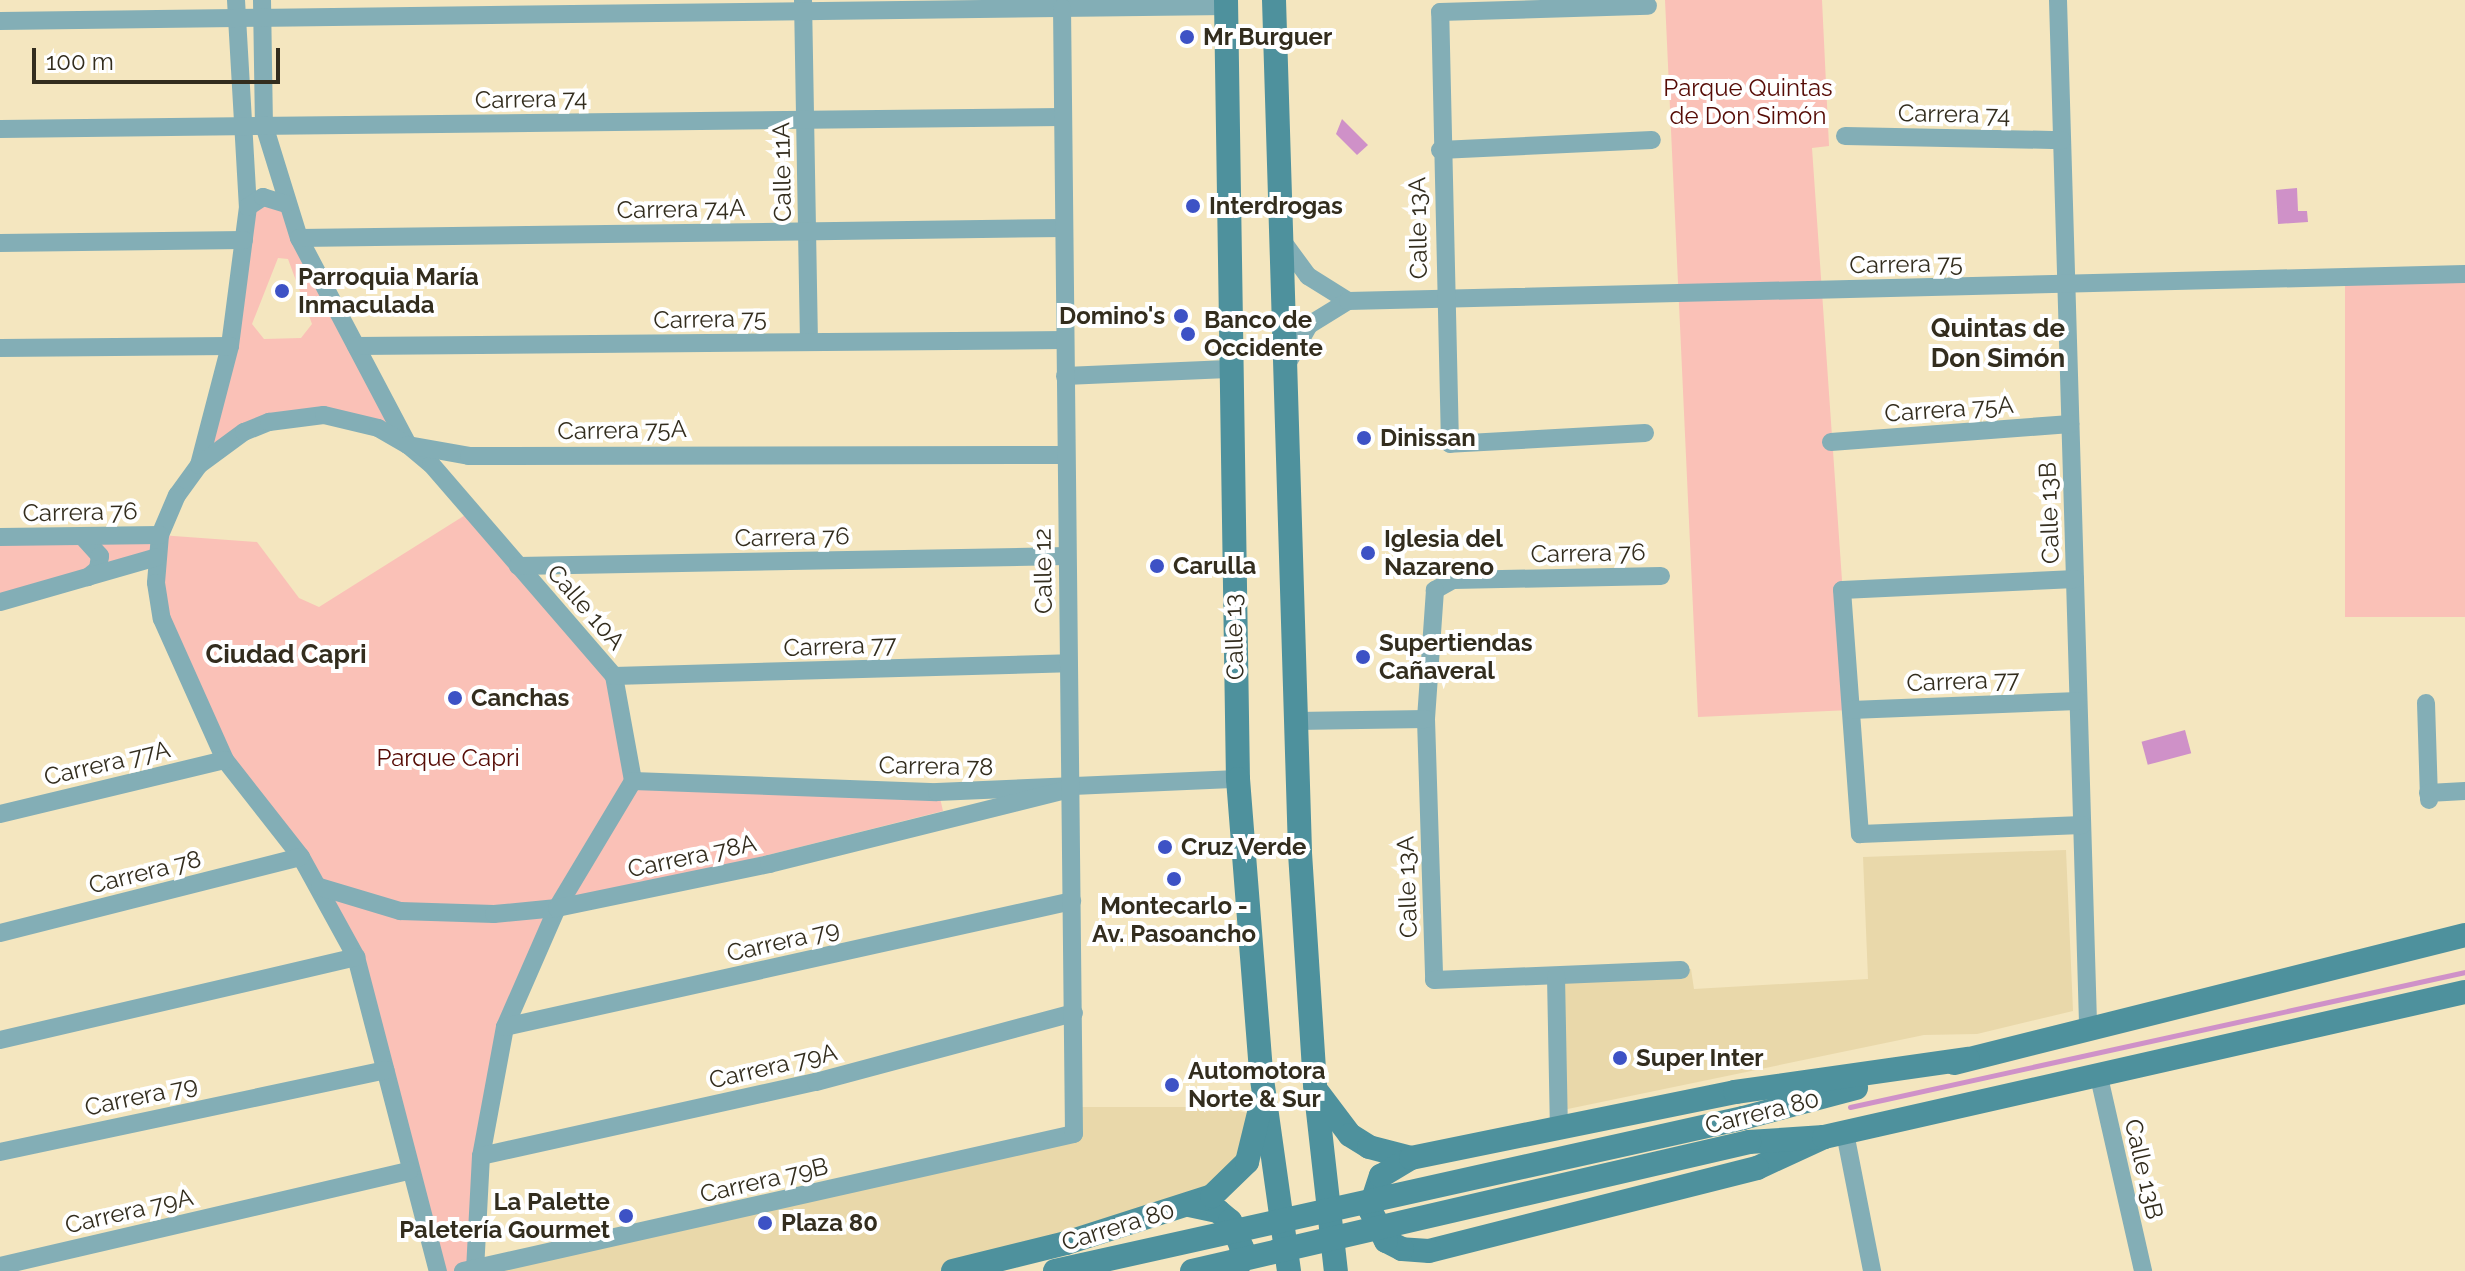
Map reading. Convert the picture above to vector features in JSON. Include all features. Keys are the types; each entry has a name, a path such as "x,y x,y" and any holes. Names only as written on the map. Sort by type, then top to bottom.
{"main road":[{"path":"1274,0 1296,721 1315,1085 1336,1271"},
{"name":"Calle 13","path":"1226,3 1228,369 1238,779 1261,1072 1289,1271"},
{"name":"Carrera 80","path":"1192,1271 1746,1130 1968,1059 2088,1025 2465,935"},
{"name":"Carrera 80","path":"1055,1271 1746,1130 1834,1135 2465,992"},
{"path":"1834,1135 1757,1168 1429,1251 1402,1249 1386,1241 1370,1209 1381,1176 1411,1158 1735,1092 1968,1059"},
{"name":"Carrera 80","path":"953,1271 1189,1205 1222,1189 1247,1162 1258,1128 1261,1072"},
{"path":"1315,1085 1329,1111 1350,1135 1369,1147 1411,1158"},
{"path":"1189,1205 1218,1211 1230,1221 1242,1248 1237,1271"},
{"path":"1400,1271 1429,1251"}],"street":[{"name":"Calle 13B","path":"2058,0 2088,1025"},
{"path":"0,21 236,9 1062,8 1226,3"},
{"name":"Calle 11A","path":"803,6 809,342"},
{"name":"Calle 13A","path":"1645,433 1450,444 1443,299 1440,12 1648,6"},
{"name":"Calle 12","path":"1062,8 1074,1134"},
{"path":"236,9 248,207 244,240 230,346 199,465 177,495 160,535 157,557 162,619 225,760 301,857 356,957 409,1171 438,1271"},
{"name":"Calle 10A","path":"262,9 264,125 299,238 408,445 614,676 633,781"},
{"name":"Carrera 74","path":"0,129 1062,117"},
{"name":"Carrera 74","path":"1845,136 2062,140"},
{"path":"1440,150 1652,140"},
{"path":"248,207 263,197 286,204"},
{"name":"Carrera 74A","path":"299,238 1064,228"},
{"path":"1280,236 1308,276 1348,301 1309,325 1284,374"},
{"path":"0,243 244,240"},
{"name":"Carrera 75","path":"1348,301 2465,274"},
{"name":"Carrera 75","path":"356,346 1065,340"},
{"path":"0,348 230,346"},
{"path":"1065,376 1228,369"},
{"name":"Carrera 75A","path":"199,465 244,432 297,416 352,419 408,445 469,456 1066,455"},
{"name":"Carrera 75A","path":"1831,442 2070,424"},
{"name":"Carrera 76","path":"0,537 160,535"},
{"path":"82,536 100,556 98,569 88,577"},
{"name":"Carrera 76","path":"518,566 1067,556"},
{"path":"0,602 157,557"},
{"name":"Carrera 76","path":"1431,602 1441,583 1453,580 1661,576"},
{"path":"2075,579 1842,590 1860,834 2082,825"},
{"name":"Calle 13A","path":"1431,602 1426,719 1434,980 1556,976"},
{"name":"Carrera 77","path":"614,676 1068,663"},
{"name":"Carrera 77","path":"1851,710 2078,701"},
{"path":"2426,703 2428,797 2465,791"},
{"path":"1296,721 1426,719"},
{"name":"Carrera 77A","path":"0,814 225,760"},
{"name":"Carrera 78","path":"633,781 937,792 1070,789 1238,779"},
{"path":"471,1270 481,1156 505,1027 557,908 633,781"},
{"name":"Carrera 78A","path":"320,887 400,911 494,914 557,908 769,864 1070,789"},
{"name":"Carrera 78","path":"0,933 301,857"},
{"name":"Carrera 79","path":"505,1027 1072,901"},
{"path":"0,1040 356,957"},
{"path":"1559,1129 1556,976 1681,970"},
{"name":"Carrera 79A","path":"481,1156 816,1082 1074,1013"},
{"name":"Carrera 79","path":"0,1152 385,1070"},
{"name":"Calle 13B","path":"2099,1077 2143,1271"},
{"name":"Carrera 79B","path":"471,1270 1074,1134"},
{"path":"1834,1135 1872,1271"},
{"name":"Carrera 79A","path":"0,1266 409,1171"}],"shaded area":[{"path":"1342,119 1368,145 1357,155 1336,134"},
{"path":"2297,188 2298,211 2307,211 2308,222 2278,224 2276,190"},
{"path":"2185,730 2191,753 2148,765 2142,742"},
{"path":"2066,850 2073,1011 1977,1034 1924,1035 1558,1111 1556,976 1691,969 1694,989 1868,979 1863,857"},
{"path":"1075,1107 1224,1107 1259,1116 1232,1181 953,1271 475,1271 1074,1135"}],"green space":[{"name":"Parque Quintas de Don Simón","path":"1665,0 1822,0 1829,146 1812,148 1851,710 1698,717"},
{"path":"275,197 408,445 352,419 269,422 199,465 248,207","holes":["278,258 288,259 312,324 301,338 264,339 252,324"]},
{"path":"2345,274 2465,274 2465,617 2345,617"},
{"name":"Parque Capri","path":"470,512 614,676 634,781 940,798 943,811 557,908 505,1027 475,1271 438,1271 356,957 225,760 175,649 157,557 0,602 0,537 160,535 257,542 299,598 319,607"}],"waterway":[{"path":"1850,1107 2465,972"}],"place":[{"name":"Mr Burguer","path":"1187,37"},
{"name":"Interdrogas","path":"1193,206"},
{"name":"Parroquia María Inmaculada","path":"282,291"},
{"name":"Domino's","path":"1181,316"},
{"name":"Banco de Occidente","path":"1188,334"},
{"name":"Dinissan","path":"1364,438"},
{"name":"Iglesia del Nazareno","path":"1368,553"},
{"name":"Carulla","path":"1157,566"},
{"name":"Supertiendas Cañaveral","path":"1363,657"},
{"name":"Canchas","path":"455,698"},
{"name":"Cruz Verde","path":"1165,847"},
{"name":"Montecarlo - Av. Pasoancho","path":"1174,879"},
{"name":"Super Inter","path":"1620,1058"},
{"name":"Automotora Norte & Sur","path":"1172,1085"},
{"name":"La Palette Paletería Gourmet","path":"626,1216"},
{"name":"Plaza 80","path":"765,1223"}],"district":[{"name":"Quintas de Don Simón","path":"1998,344"},
{"name":"Ciudad Capri","path":"286,655"}]}
